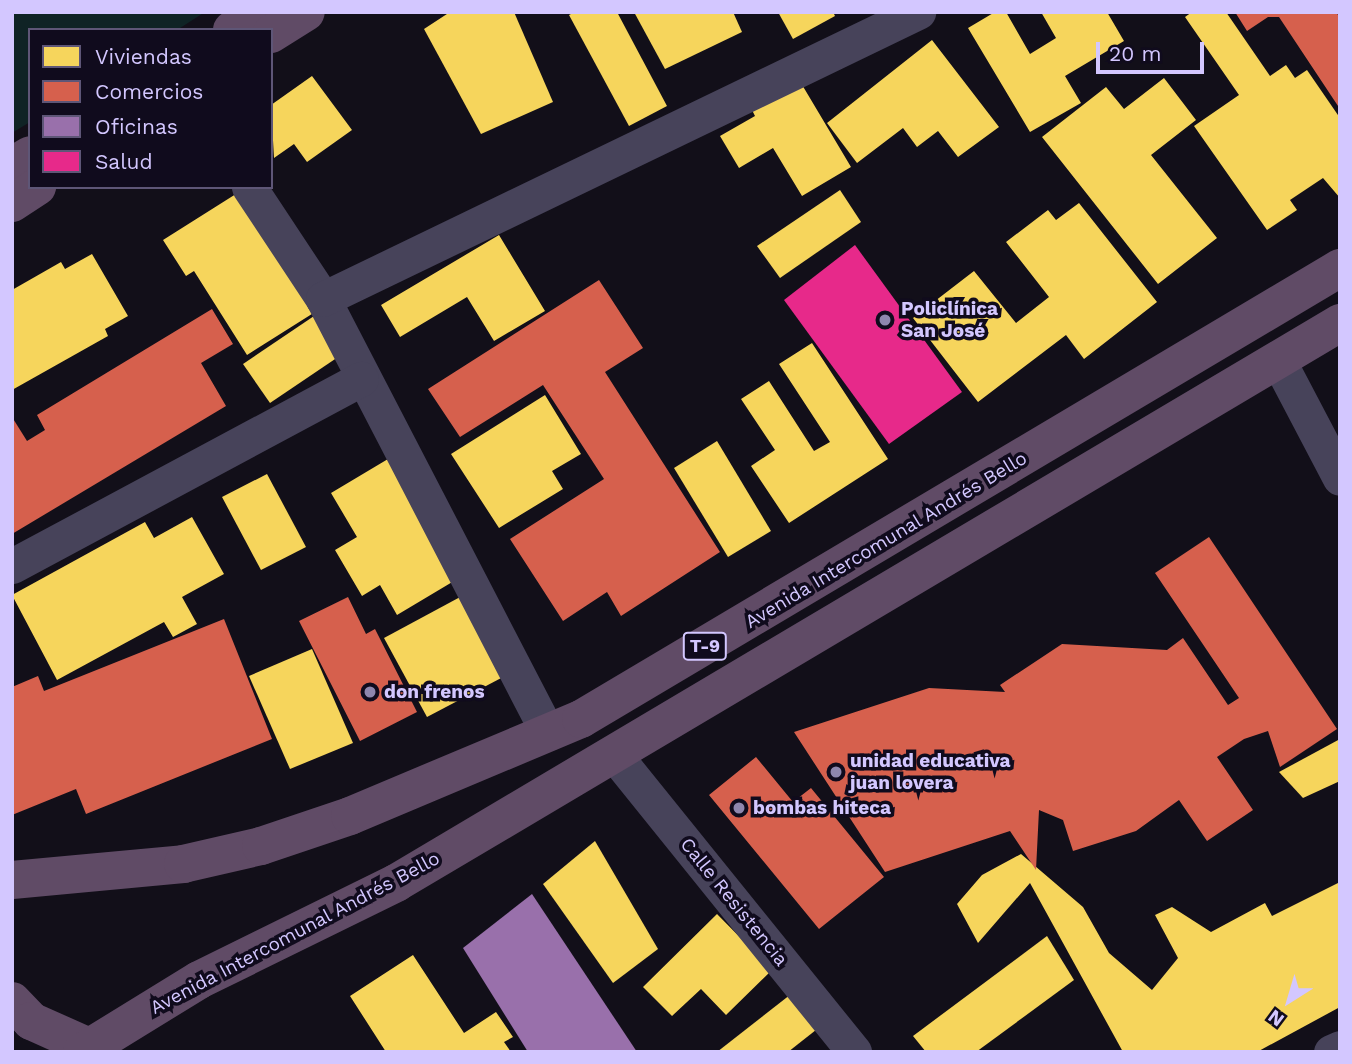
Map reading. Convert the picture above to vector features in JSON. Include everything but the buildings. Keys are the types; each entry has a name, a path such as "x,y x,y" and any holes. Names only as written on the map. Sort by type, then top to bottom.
{"highway":[{"path":"235,28 260,12"},
{"path":"273,33 306,12"},
{"path":"12,166 28,156"},
{"path":"12,203 34,189"},
{"name":"Avenida Intercomunal Andrés Bello","path":"27,879 183,864 261,846 350,816 581,719 1340,268"},
{"name":"Avenida Intercomunal Andrés Bello","path":"85,1049 199,980 396,883 1340,323"},
{"name":"T-9","path":"12,912 27,879"},
{"name":"T-9","path":"12,1001 31,1021 85,1049"}],"street":[{"path":"323,299 918,12"},
{"path":"250,189 323,299 361,379 548,733"},
{"path":"1278,360 1340,478"},
{"path":"12,566 361,379"},
{"name":"Calle Resistencia","path":"613,753 854,1052"},
{"path":"1331,1052 1340,1048"}],"green space":[{"path":"12,12 205,12 180,28 28,28 28,123 12,133"}],"place":[{"name":"Policlínica San José","path":"885,320"},
{"name":"don frenos","path":"370,692"},
{"name":"unidad educativa juan lovera","path":"836,772"},
{"name":"bombas hiteca","path":"739,808"}]}
